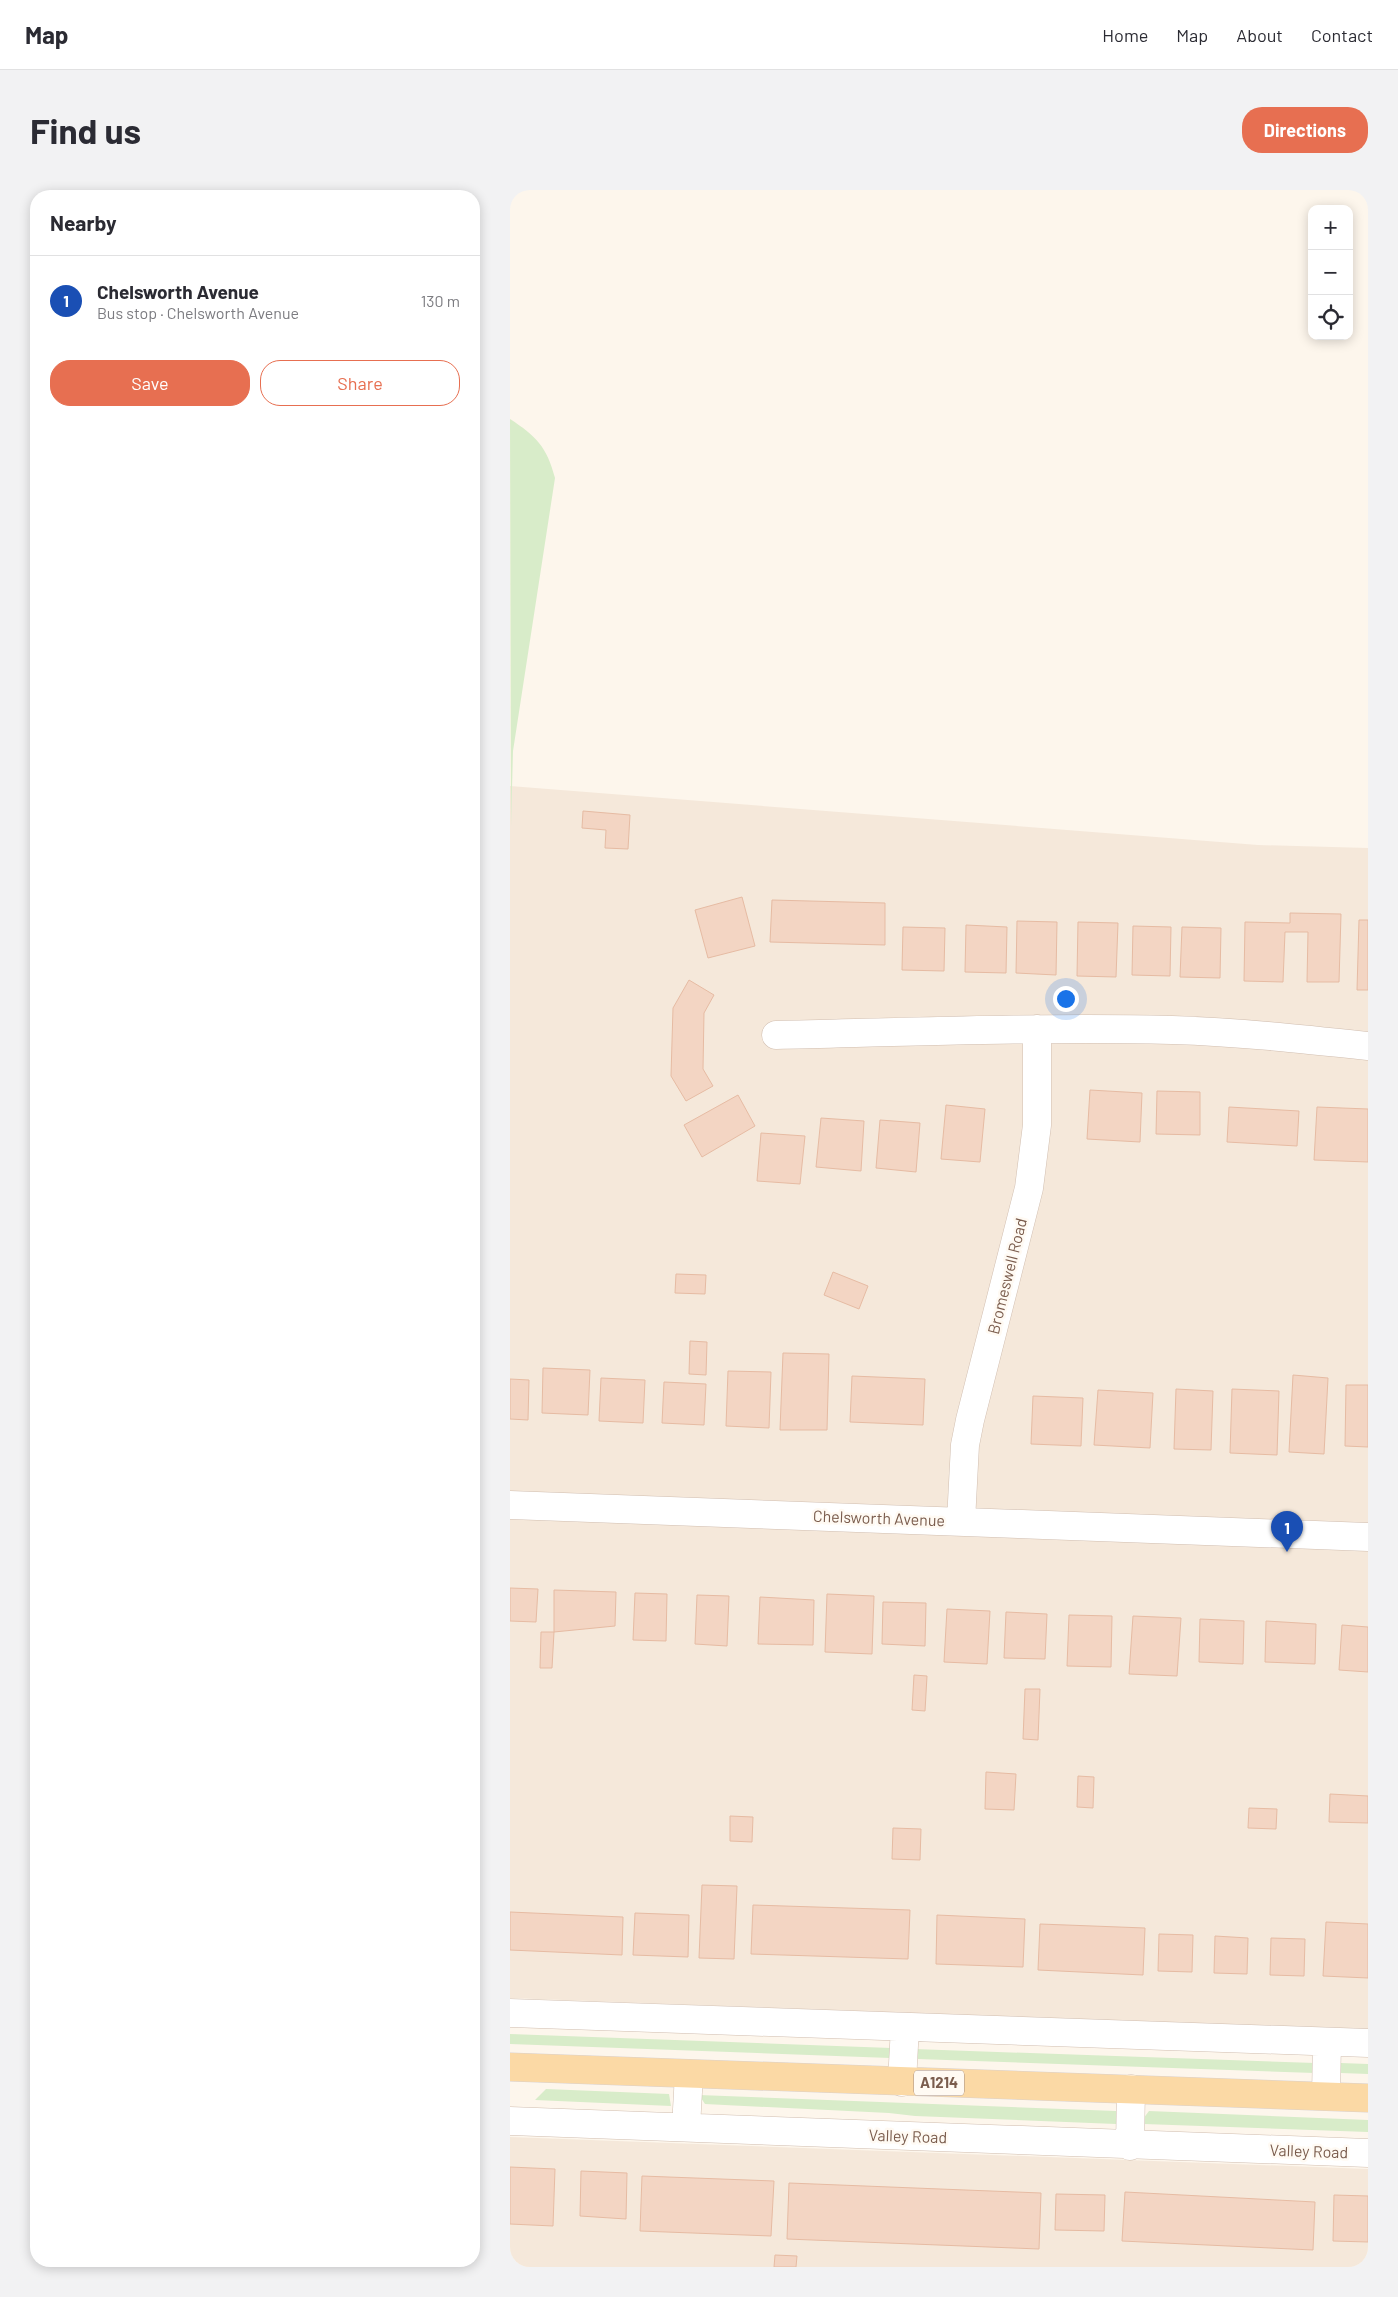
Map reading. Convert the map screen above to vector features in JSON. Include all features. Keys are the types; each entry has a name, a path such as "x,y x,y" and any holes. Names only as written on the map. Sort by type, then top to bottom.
{"main road":[{"name":"A1214","path":"510,2067 1368,2098"}],"street":[{"path":"776,1035 1037,1029 1173,1030 1247,1034 1368,1046"},
{"name":"Bromeswell Road","path":"961,1521 965,1445 970,1420 1029,1188 1037,1126 1037,1029"},
{"name":"Chelsworth Avenue","path":"510,1505 1368,1536"},
{"path":"510,2013 1368,2043"},
{"path":"902,2082 904,2027"},
{"path":"1326,2096 1327,2042"},
{"path":"686,2127 689,2074"},
{"path":"1130,2146 1131,2089"},
{"name":"Valley Road","path":"510,2121 1130,2146 1368,2153"}],"shaded area":[{"path":"510,786 1258,845 1368,848 1368,2030 510,1998"},
{"path":"510,2137 1368,2169 1368,2267 510,2267"}],"green space":[{"path":"510,419 527,431 539,443 548,458 555,478 513,751 511,827"},
{"path":"510,2034 891,2048 890,2058 510,2044"},
{"path":"914,2049 1315,2063 1314,2073 918,2059"},
{"path":"1341,2063 1368,2064 1368,2074 1341,2073"},
{"path":"546,2089 669,2094 671,2106 535,2100"},
{"path":"699,2095 1116,2111 1116,2124 915,2116 889,2113 705,2104"},
{"path":"1149,2111 1368,2120 1368,2132 1144,2124 1143,2119"}],"building":[{"path":"583,811 630,815 628,849 605,848 606,830 582,828"},
{"path":"742,897 755,946 708,958 695,910"},
{"path":"772,900 885,903 885,945 770,942"},
{"path":"1290,913 1341,914 1339,982 1307,982 1308,932 1285,932 1283,982 1244,981 1245,922 1290,923"},
{"path":"1359,920 1368,920 1368,990 1357,990"},
{"path":"1017,921 1057,922 1056,975 1016,973"},
{"path":"1078,922 1118,923 1116,977 1077,976"},
{"path":"966,925 1007,927 1006,973 965,972"},
{"path":"1133,926 1171,927 1170,976 1132,975"},
{"path":"903,927 945,928 944,971 902,970"},
{"path":"1182,927 1221,928 1220,978 1180,977"},
{"path":"689,980 714,995 704,1013 703,1069 713,1086 686,1101 671,1076 673,1008"},
{"path":"1090,1090 1142,1093 1140,1142 1087,1139"},
{"path":"1157,1091 1200,1092 1200,1135 1156,1134"},
{"path":"738,1095 755,1126 702,1157 684,1125"},
{"path":"946,1105 985,1109 980,1162 941,1159"},
{"path":"1229,1107 1299,1111 1297,1146 1227,1142"},
{"path":"1317,1107 1368,1109 1368,1162 1314,1160"},
{"path":"821,1118 864,1121 861,1171 816,1167"},
{"path":"880,1120 920,1123 916,1172 876,1168"},
{"path":"761,1133 805,1136 800,1184 757,1181"},
{"path":"833,1272 868,1286 859,1309 824,1295"},
{"path":"676,1274 706,1275 705,1294 675,1293"},
{"path":"690,1341 707,1342 706,1375 689,1374"},
{"path":"783,1353 829,1354 827,1430 780,1430"},
{"path":"543,1368 590,1370 588,1415 542,1413"},
{"path":"728,1371 771,1372 769,1428 726,1426"},
{"path":"1293,1375 1328,1378 1324,1454 1289,1452"},
{"path":"852,1376 925,1379 923,1425 850,1422"},
{"path":"601,1378 645,1380 643,1423 599,1421"},
{"path":"510,1379 529,1380 528,1420 510,1419"},
{"path":"664,1382 706,1384 704,1425 662,1423"},
{"path":"1346,1385 1368,1385 1368,1447 1345,1446"},
{"path":"1176,1389 1213,1391 1211,1450 1174,1449"},
{"path":"1232,1389 1279,1391 1277,1455 1230,1453"},
{"path":"1098,1390 1153,1393 1150,1448 1094,1445"},
{"path":"1033,1396 1083,1398 1081,1446 1031,1444"},
{"path":"510,1588 538,1589 536,1622 510,1621"},
{"path":"554,1590 616,1592 615,1626 554,1632"},
{"path":"635,1593 667,1594 666,1641 633,1640"},
{"path":"827,1594 874,1596 872,1654 825,1652"},
{"path":"697,1595 729,1596 727,1646 695,1644"},
{"path":"760,1597 814,1600 813,1645 758,1644"},
{"path":"883,1602 926,1603 925,1646 882,1644"},
{"path":"947,1609 990,1611 987,1664 944,1662"},
{"path":"1006,1612 1047,1614 1045,1659 1004,1658"},
{"path":"1069,1615 1112,1616 1111,1667 1067,1666"},
{"path":"1133,1616 1181,1618 1177,1676 1129,1674"},
{"path":"1200,1619 1244,1621 1243,1664 1199,1662"},
{"path":"1266,1621 1316,1624 1315,1664 1265,1662"},
{"path":"1342,1625 1368,1627 1368,1672 1339,1670"},
{"path":"541,1632 554,1632 552,1668 540,1668"},
{"path":"914,1675 927,1676 925,1711 912,1710"},
{"path":"1025,1689 1040,1689 1038,1740 1023,1739"},
{"path":"986,1772 1016,1774 1014,1810 985,1809"},
{"path":"1078,1776 1094,1777 1093,1808 1077,1807"},
{"path":"1330,1794 1368,1796 1368,1823 1329,1822"},
{"path":"1249,1808 1277,1809 1276,1829 1248,1828"},
{"path":"730,1816 753,1817 752,1842 730,1841"},
{"path":"893,1828 921,1829 920,1860 892,1859"},
{"path":"702,1885 737,1886 734,1959 699,1958"},
{"path":"753,1905 910,1910 908,1959 751,1954"},
{"path":"510,1912 623,1917 622,1955 510,1950"},
{"path":"635,1913 689,1915 688,1957 633,1955"},
{"path":"937,1915 1025,1919 1023,1967 936,1964"},
{"path":"1326,1922 1368,1924 1368,1978 1323,1976"},
{"path":"1040,1924 1145,1928 1143,1975 1038,1970"},
{"path":"1159,1934 1193,1935 1192,1972 1158,1971"},
{"path":"1215,1936 1248,1938 1247,1974 1214,1973"},
{"path":"1271,1938 1305,1939 1304,1976 1270,1975"},
{"path":"510,2167 555,2169 553,2226 510,2224"},
{"path":"581,2171 627,2173 626,2219 580,2216"},
{"path":"642,2176 774,2181 771,2236 640,2231"},
{"path":"789,2183 1041,2193 1039,2249 787,2239"},
{"path":"1125,2192 1315,2202 1313,2250 1122,2241"},
{"path":"1056,2194 1105,2195 1104,2231 1055,2230"},
{"path":"1334,2195 1368,2196 1368,2242 1333,2241"},
{"path":"775,2255 797,2256 796,2267 774,2267"}],"place":[{"name":"Chelsworth Avenue","path":"1287,1552"}]}
